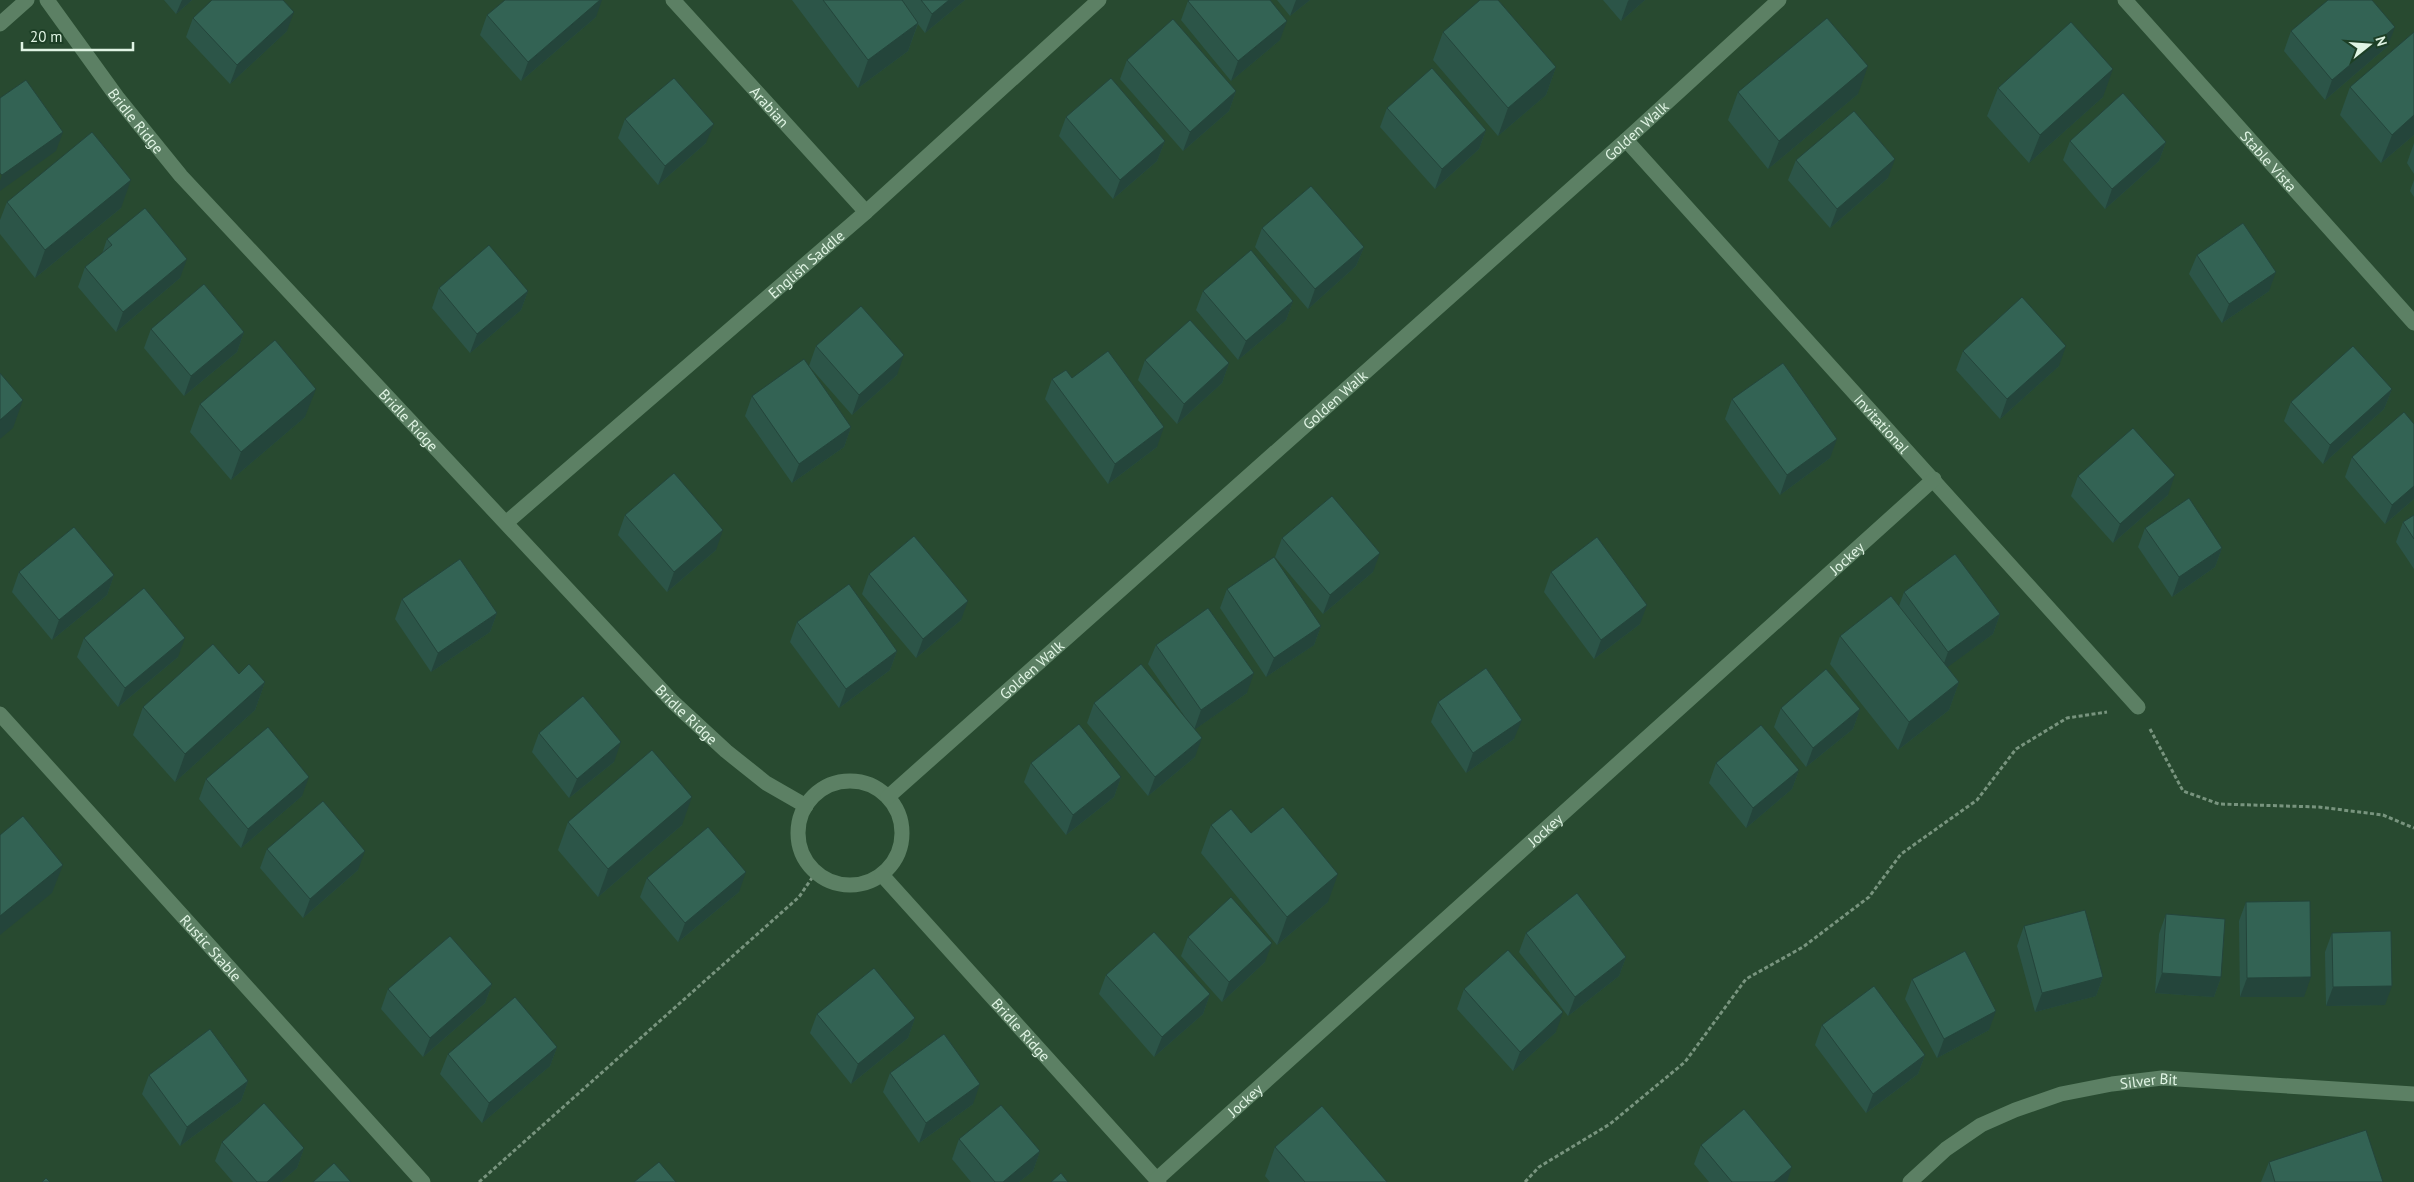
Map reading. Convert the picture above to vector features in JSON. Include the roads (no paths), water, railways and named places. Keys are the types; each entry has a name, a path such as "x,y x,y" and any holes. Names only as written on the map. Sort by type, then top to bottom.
{"street":[{"path":"0,24 27,0"},
{"name":"Bridle Ridge","path":"46,0 117,96 181,176 507,522 673,702 726,751 766,783 806,806"},
{"name":"Arabian","path":"673,0 866,212"},
{"name":"English Saddle","path":"507,522 866,212 1098,0"},
{"name":"Golden Walk","path":"888,797 1626,140 1779,0"},
{"name":"Stable Vista","path":"2125,0 2414,323"},
{"name":"Invitational","path":"1626,140 1934,479 2138,708"},
{"name":"Jockey","path":"1158,1181 1934,479"},
{"name":"Rustic Stable","path":"0,714 423,1182"},
{"path":"854,781 873,786 888,797 900,816 903,838 896,859 882,875 866,883 848,886 831,882 816,872 805,858 799,842 799,824 806,806 818,792 835,783 854,781"},
{"name":"Bridle Ridge","path":"882,875 1158,1181"},
{"name":"Silver Bit","path":"1910,1182 1946,1149 1981,1125 2015,1110 2061,1094 2112,1084 2162,1078 2414,1094"}]}
